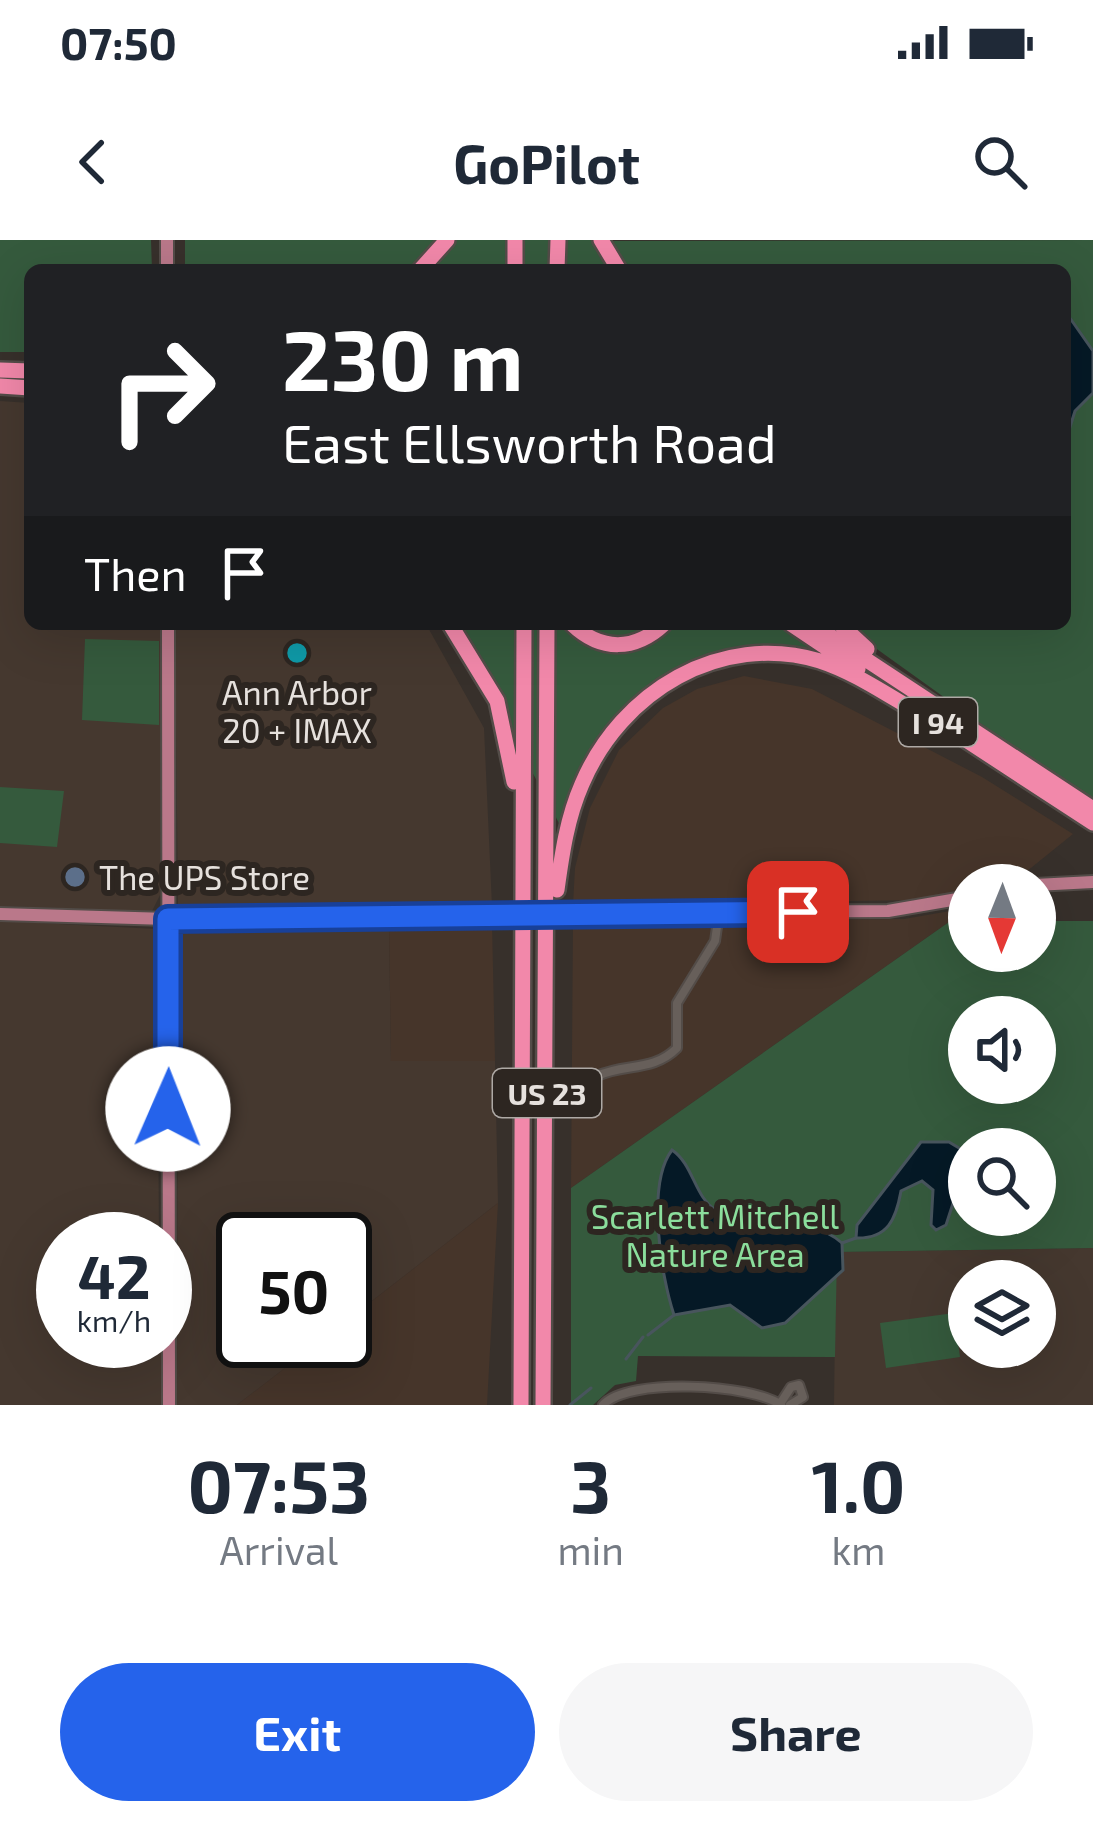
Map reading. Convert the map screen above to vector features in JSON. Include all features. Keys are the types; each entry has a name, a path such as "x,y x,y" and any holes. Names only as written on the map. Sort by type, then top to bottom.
{"highway":[{"path":"425,264 447,240"},
{"path":"455,630 497,701 514,782"},
{"path":"515,630 518,1173 523,1215"},
{"name":"US 23","path":"521,1405 524,630"},
{"name":"US 23","path":"543,1405 547,630"},
{"path":"546,1252 557,1127 557,630"},
{"path":"578,630 612,646 638,642 655,630"},
{"name":"I 94","path":"799,630 1093,823"},
{"name":"I 94","path":"821,630 1093,809"},
{"path":"838,630 978,724 1027,766"},
{"path":"846,630 867,649"},
{"path":"557,890 572,809 600,749 631,709 702,665 757,654 816,660 950,729"}],"main road":[{"path":"168,630 169,1405"},
{"path":"1056,884 1093,882"},
{"path":"0,914 168,919 884,911 948,900"}],"street":[{"path":"597,1076 614,1068 663,1062 677,1048 676,1003 715,940 719,913"},
{"path":"603,1405 632,1389 747,1390 784,1404"}],"shaded area":[{"path":"0,401 24,403 24,630 160,630 160,895 152,911 0,906"},
{"path":"175,630 429,630 484,728 492,906 178,907"},
{"path":"744,676 812,689 982,777 1073,834 1036,864 948,864 948,895 922,900 573,905 575,868 590,808 619,750 663,708 697,689"},
{"path":"948,911 948,923 571,1188 573,922 904,919"},
{"path":"0,921 157,929 159,1212 36,1212 36,1368 162,1368 162,1405 0,1405"},
{"path":"389,922 391,1061 495,1061 498,1203 372,1301 372,1212 216,1212 216,1368 285,1368 237,1405 177,1405 177,1368 192,1368 192,1212 177,1212 178,931"},
{"path":"389,922 492,922 495,1061 391,1061"},
{"path":"498,1203 487,1405 237,1405 285,1368 372,1368 372,1301"},
{"path":"1093,1248 1093,1405 834,1405 836,1252"}],"green space":[{"path":"0,240 151,240 152,264 24,264 24,352 0,352"},
{"path":"185,240 436,240 413,264 185,264"},
{"path":"451,240 597,240 611,264 429,264"},
{"path":"1093,240 1093,804 850,630 1071,630 1071,264 619,264 606,241"},
{"path":"458,630 831,630 847,667 784,654 751,654 686,667 657,681 631,701 611,727 562,829"},
{"path":"85,639 159,641 159,725 82,720"},
{"path":"0,787 64,791 57,847 0,843"},
{"name":"Scarlett Mitchell Nature Area","path":"1056,921 1093,921 1093,1248 837,1252 835,1357 638,1356 636,1381 615,1385 593,1405 571,1405 571,1188 948,923 948,972 1056,972"},
{"path":"948,1314 948,1359 886,1368 880,1323"}],"water":[{"path":"1071,320 1093,351 1093,393 1075,411 1071,424"},
{"path":"921,1142 948,1142 946,1225 936,1230 931,1225 933,1190 922,1181 901,1191 893,1218 883,1231 856,1238 857,1225"},
{"path":"672,1150 716,1210 828,1233 842,1243 843,1270 785,1323 762,1328 730,1305 674,1315 658,1231 660,1185"}],"waterway":[{"path":"842,1243 856,1238"},
{"path":"648,1335 674,1315"},
{"path":"626,1359 643,1337"},
{"path":"570,1405 591,1388"}],"place":[{"name":"Ann Arbor 20 + IMAX","path":"297,653"},
{"name":"The UPS Store","path":"75,877"}],"route":[{"path":"168,1109 168,919 798,912"}]}
